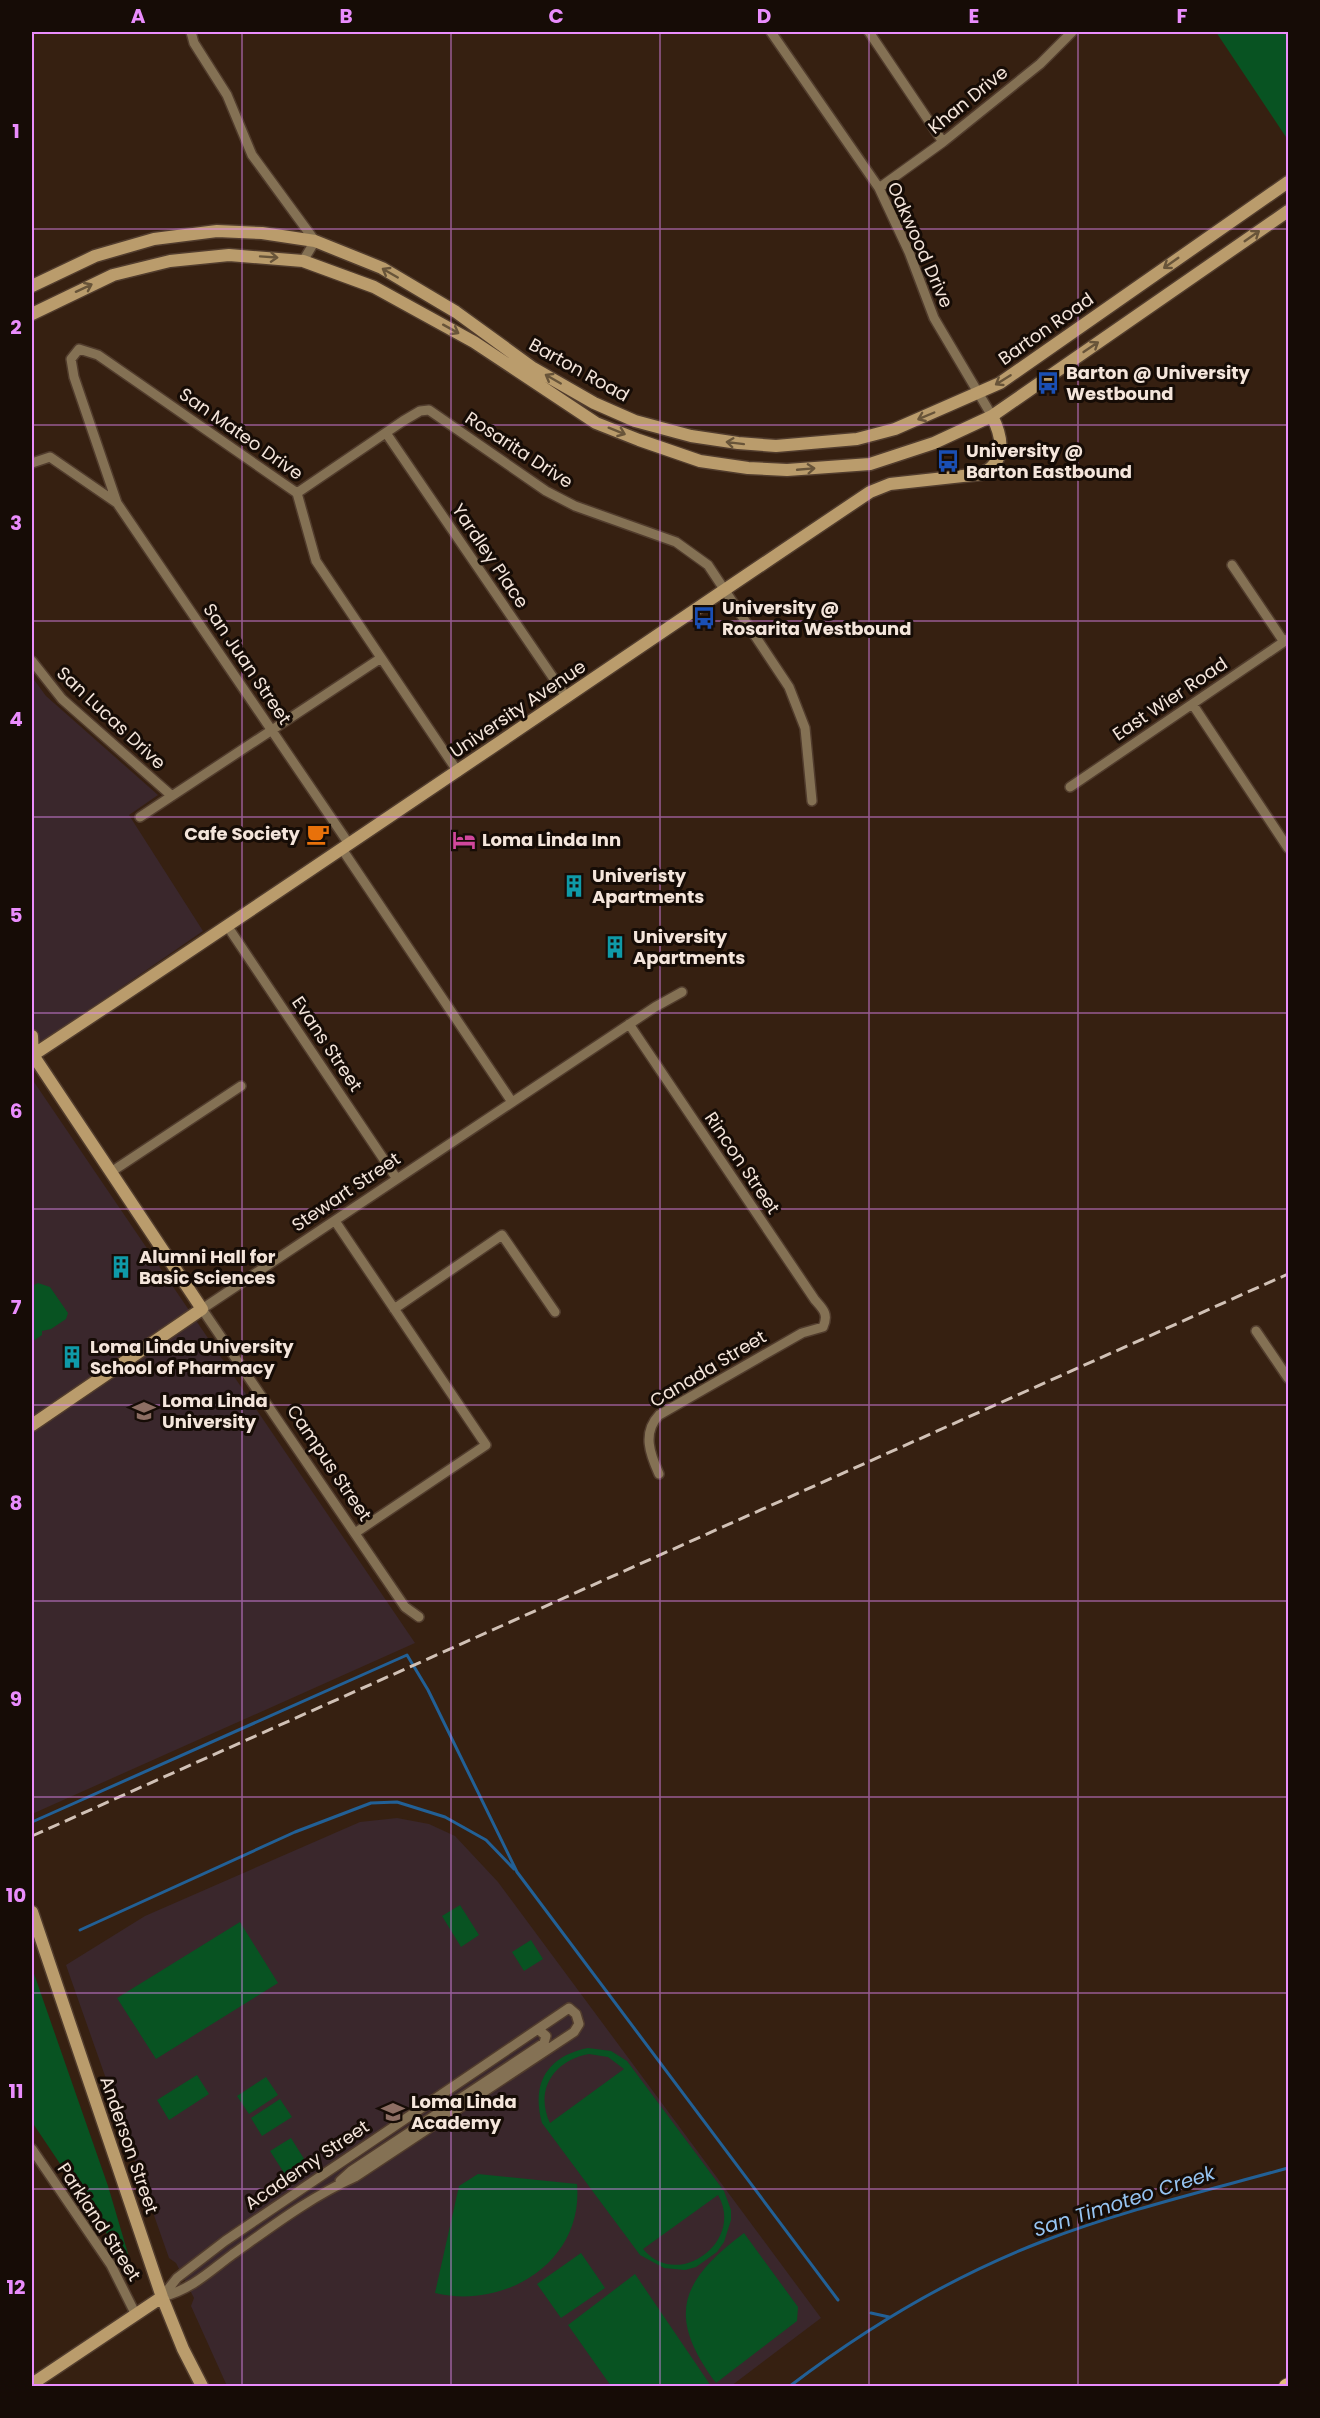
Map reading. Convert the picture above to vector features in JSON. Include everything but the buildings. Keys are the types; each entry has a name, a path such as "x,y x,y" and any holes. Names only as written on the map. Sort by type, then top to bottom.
{"main road":[{"name":"Barton Road","path":"32,286 95,256 154,239 218,231 262,232 315,241 387,271 456,312 533,368 594,403 635,421 691,436 776,446 857,439 895,429 980,393 1008,377 1288,182"},
{"name":"Barton Road","path":"32,314 113,275 170,261 229,255 303,261 374,286 474,342 597,423 700,461 787,470 870,464 934,443 992,416 1288,212"},
{"name":"University Avenue","path":"32,1054 228,927 870,492 890,484 981,474 991,469 999,458 1002,445 992,416"},
{"path":"32,1036 32,1054"},
{"name":"Campus Street","path":"32,1054 202,1309"},
{"name":"Stewart Street","path":"32,1425 202,1309"},
{"name":"Anderson Street","path":"32,1912 162,2297 183,2349 202,2386"},
{"name":"Academy Street","path":"32,2384 162,2297"}],"street":[{"path":"190,32 194,43 227,95 252,154 315,241 303,261"},
{"name":"Oakwood Drive","path":"771,32 879,188 909,252 934,318 992,416"},
{"path":"868,32 943,142"},
{"name":"Khan Drive","path":"879,188 943,142 1040,64 1072,32"},
{"name":"San Mateo Drive","path":"75,353 79,349 98,355 297,493 316,561 458,772"},
{"name":"San Juan Street","path":"75,353 71,359 74,377 117,503 272,730 512,1102"},
{"name":"Rosarita Drive","path":"297,493 418,411 429,410 546,491 575,506 685,548 708,565 725,589"},
{"name":"Yardley Place","path":"386,433 567,698"},
{"name":"San Juan Street","path":"32,463 50,457 117,503"},
{"path":"1232,565 1286,640"},
{"path":"725,589 789,687 805,728 813,801"},
{"name":"East Wier Road","path":"1070,787 1286,640"},
{"path":"140,818 381,658"},
{"name":"San Lucas Drive","path":"32,661 62,699 172,796"},
{"path":"1193,705 1288,848"},
{"name":"Evans Street","path":"228,927 398,1179"},
{"name":"Stewart Street","path":"202,1309 628,1024 682,992"},
{"name":"Rincon Street","path":"628,1024 815,1300 825,1311 826,1320"},
{"path":"111,1172 241,1086"},
{"path":"335,1221 486,1445 355,1533"},
{"path":"394,1309 502,1235 555,1312"},
{"name":"Campus Street","path":"202,1309 405,1607 419,1617"},
{"name":"Canada Street","path":"659,1474 648,1440 652,1422 659,1415 802,1333 823,1327 826,1320"},
{"path":"1256,1331 1288,1378"},
{"name":"Academy Street","path":"162,2297 177,2278 225,2241 539,2031 545,2023 569,2008 576,2014 579,2024 574,2032 355,2177 336,2185"},
{"name":"Academy Street","path":"162,2297 183,2292 241,2248 336,2185 351,2171 544,2043 546,2036 539,2031"},
{"name":"Parkland Street","path":"32,2149 111,2265 136,2315"}],"shaded area":[{"path":"32,677 46,696 158,795 129,815 203,931 32,1049"},
{"name":"Loma Linda University","path":"32,1079 415,1643 32,1814"},
{"name":"Loma Linda Academy","path":"397,1818 429,1824 455,1836 498,1882 821,2318 731,2386 227,2386 191,2306 194,2298 176,2263 169,2258 66,1965 145,1916 360,1822"}],"green space":[{"path":"1216,32 1288,32 1288,140"},
{"path":"38,1283 50,1287 68,1313 66,1319 51,1329 42,1331 42,1335 32,1342 32,1286"},
{"path":"460,1905 479,1935 461,1947 442,1916"},
{"path":"240,1922 278,1983 156,2059 117,1998"},
{"path":"531,1940 543,1959 524,1971 512,1952"},
{"path":"32,1968 108,2186 134,2274 32,2122"},
{"path":"588,2048 611,2051 627,2061 724,2191 731,2210 731,2220 724,2242 717,2252 696,2267 685,2270 664,2268 640,2255 542,2123 539,2109 541,2084 553,2065 574,2052","holes":["589,2054 608,2057 624,2069 550,2123 545,2099 546,2088 551,2078 566,2063","718,2195 724,2212 723,2229 715,2243 704,2255 689,2262 673,2265 657,2261 643,2249"]},
{"path":"197,2075 209,2094 169,2120 157,2100"},
{"path":"266,2077 278,2095 249,2114 237,2096"},
{"path":"280,2099 292,2117 262,2136 251,2118"},
{"path":"291,2138 306,2162 286,2176 270,2151"},
{"path":"478,2174 577,2184 576,2212 568,2236 554,2257 535,2274 513,2287 488,2294 461,2296 435,2293 459,2186"},
{"path":"744,2233 798,2307 797,2321 716,2383 700,2359 690,2338 686,2319 687,2301 694,2284 706,2267 722,2250"},
{"path":"581,2253 605,2288 561,2318 537,2284"},
{"path":"635,2274 711,2386 611,2386 568,2325"}],"waterway":[{"path":"32,1822 407,1655 428,1690 517,1872 838,2300"},
{"path":"80,1930 295,1832 371,1803 397,1802 445,1817 486,1840 514,1869"},
{"name":"San Timoteo Creek","path":"790,2386 849,2344 910,2305 1007,2256 1102,2221 1288,2168"},
{"path":"871,2313 889,2317"}],"railway":[{"path":"32,1836 1288,1274"}],"place":[{"name":"Barton @ University Westbound","path":"1048,383"},
{"name":"University @ Barton Eastbound","path":"948,461"},
{"name":"University @ Rosarita Westbound","path":"704,618"},
{"name":"Cafe Society","path":"318,834"},
{"name":"Loma Linda Inn","path":"464,840"},
{"name":"Univeristy Apartments","path":"574,886"},
{"name":"University Apartments","path":"615,947"},
{"name":"Alumni Hall for Basic Sciences","path":"121,1267"},
{"name":"Loma Linda University School of Pharmacy","path":"72,1357"},
{"name":"Loma Linda University","path":"144,1411"},
{"name":"Loma Linda Academy","path":"393,2112"}]}
